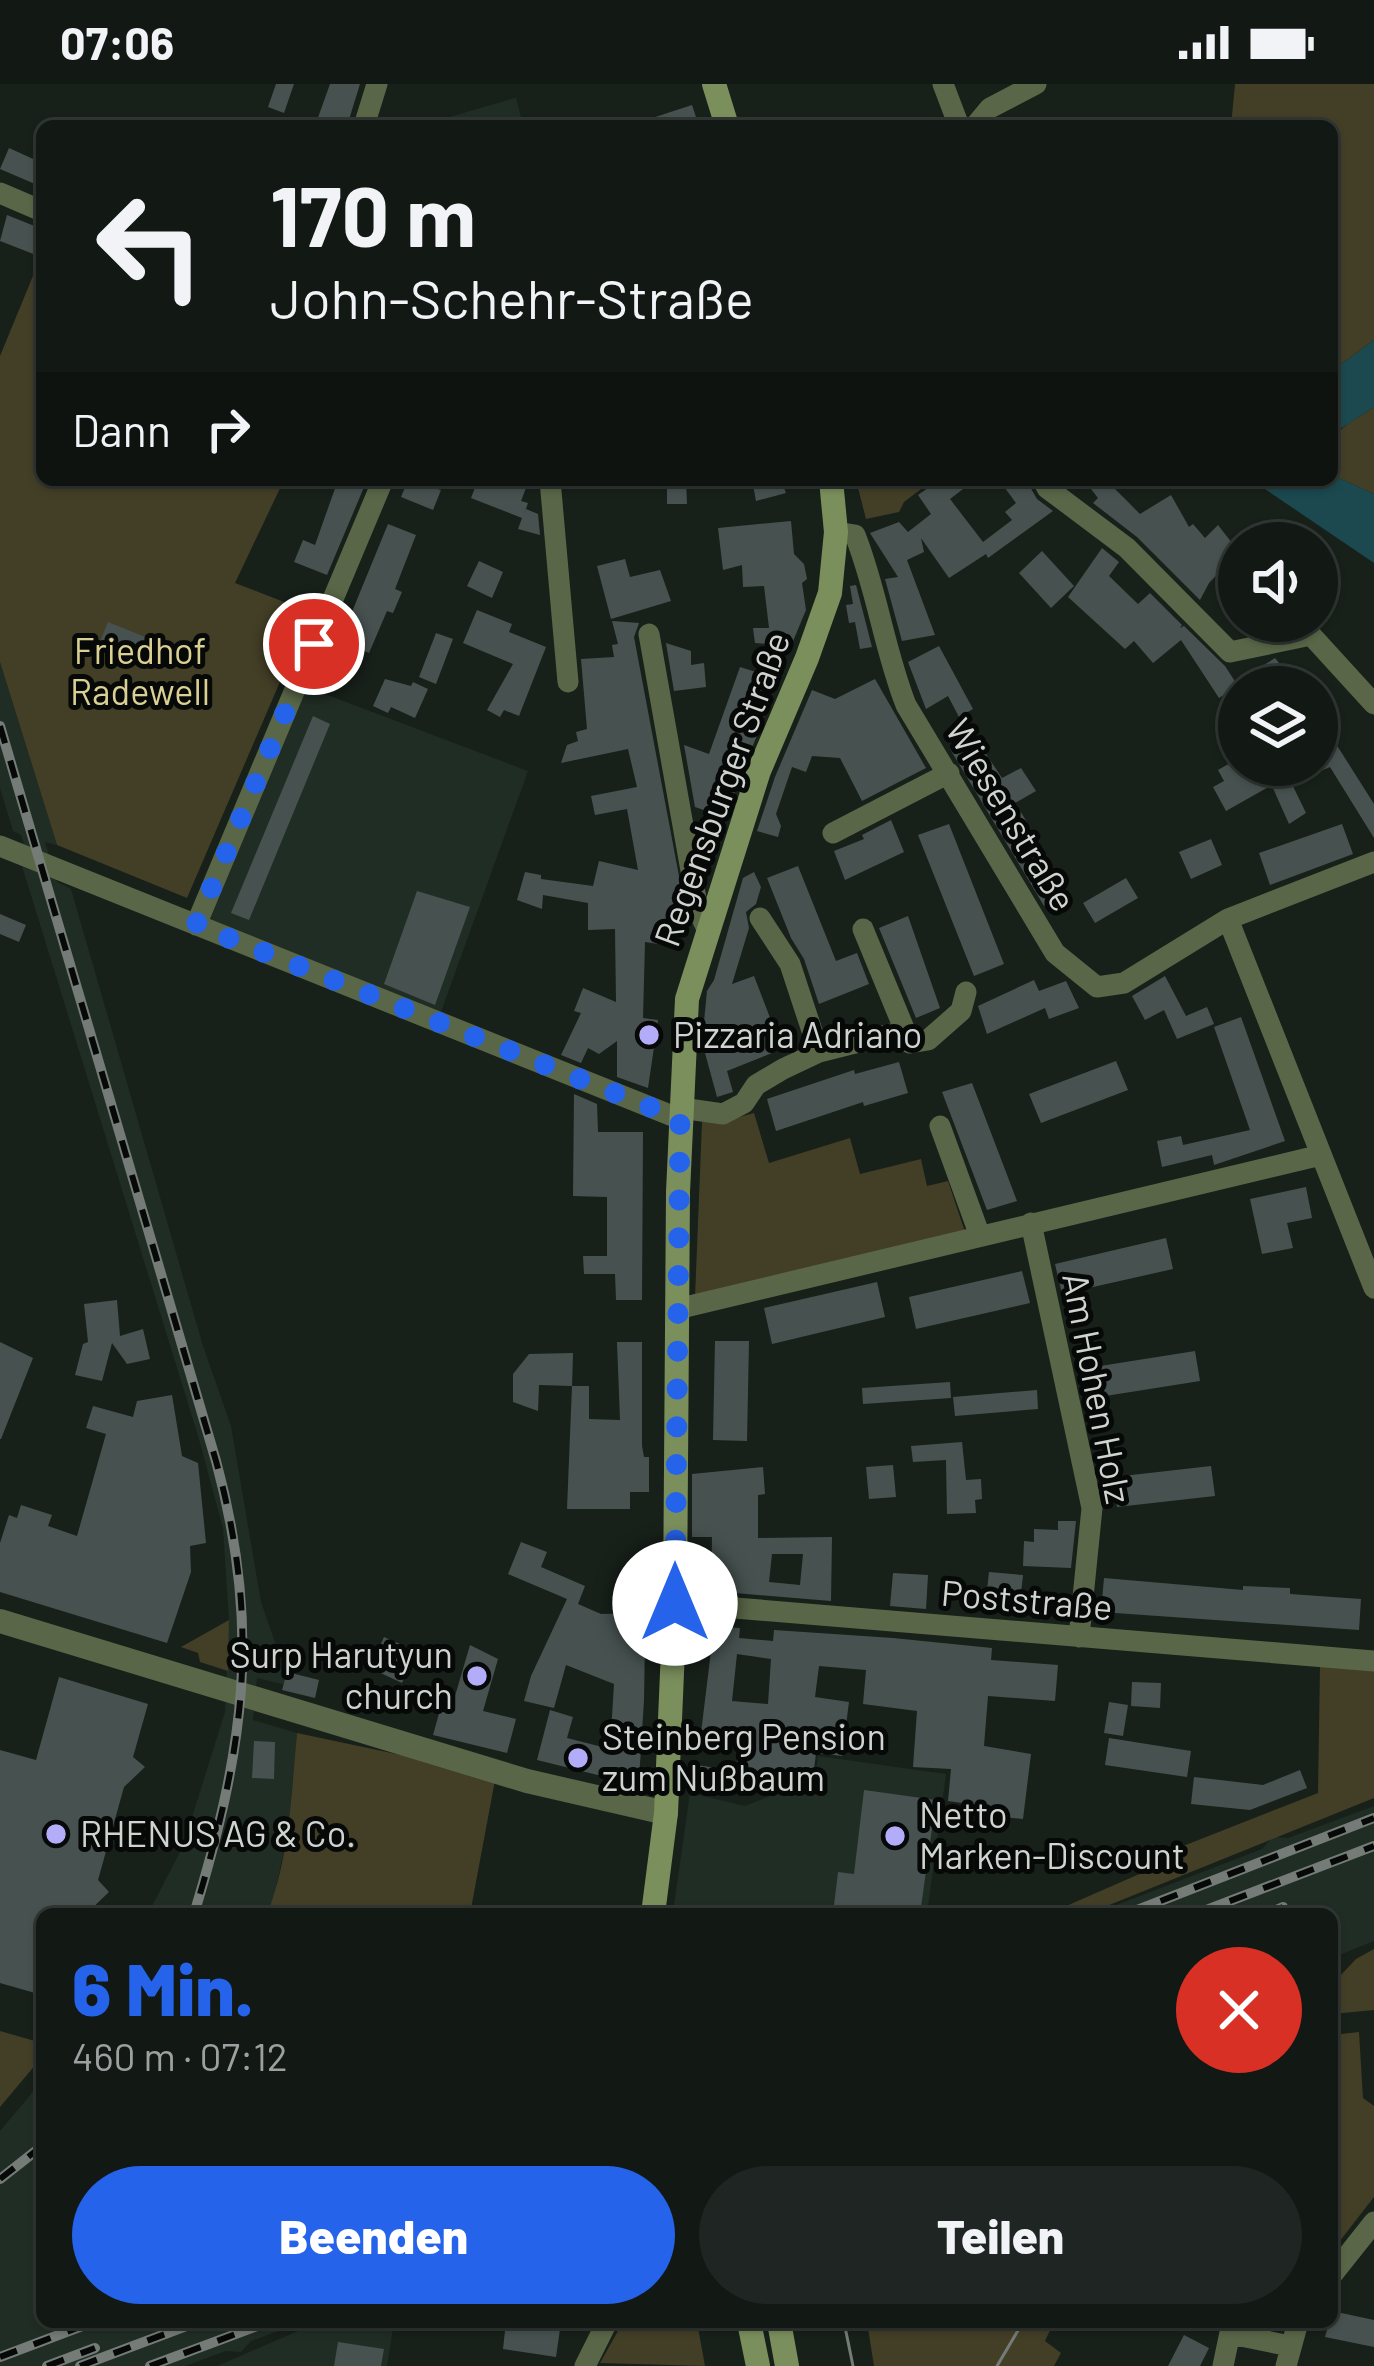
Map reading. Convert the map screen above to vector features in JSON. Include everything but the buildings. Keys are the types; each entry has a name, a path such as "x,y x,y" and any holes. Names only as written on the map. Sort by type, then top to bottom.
{"main road":[{"path":"714,84 726,120"},
{"name":"Regensburger Straße","path":"654,1908 666,1813 675,1603 676,1309 687,999 759,771 830,593 836,532 832,486"},
{"path":"750,2328 758,2366"},
{"path":"780,2328 788,2366"}],"street":[{"path":"366,120 377,84"},
{"path":"943,84 957,120"},
{"path":"980,120 990,108 1036,84"},
{"path":"0,194 36,209"},
{"path":"196,925 379,486"},
{"path":"551,486 568,682"},
{"path":"1046,486 1126,548 1230,652 1311,634 1374,704"},
{"name":"Wiesenstraße","path":"836,532 855,535 906,704 1054,953 1097,987 1124,982 1228,919"},
{"path":"649,634 698,910 707,929"},
{"path":"833,833 949,772"},
{"path":"0,845 681,1114 723,1114 744,1103 756,1085 820,1052 891,1034 910,1043 928,1040 961,1011 966,992"},
{"path":"1374,862 1228,919 1374,1288"},
{"path":"760,918 790,964 820,1052"},
{"path":"863,929 910,1043"},
{"path":"940,1126 980,1236"},
{"path":"676,1309 1321,1155"},
{"name":"Am Hohen Holz","path":"1031,1223 1092,1508 1078,1637"},
{"name":"Poststraße","path":"675,1603 1374,1661"},
{"path":"0,1621 506,1775 666,1813"},
{"path":"1338,2267 1374,2222"},
{"path":"585,2366 604,2328"},
{"path":"1223,2366 1231,2328 1288,2356"}],"shaded area":[{"path":"515,98 522,120 439,120"},
{"path":"0,662 57,845 45,842 57,882 71,889 203,1346 231,1426 261,1602 290,1686 257,1678 253,1720 297,1733 288,1832 269,1908 151,1908 183,1846 225,1712 229,1620 223,1528 22,866 32,869 21,835 13,831 0,788"},
{"path":"296,683 528,771 437,1023 196,925"},
{"path":"818,1756 946,1774 928,1908 674,1905 690,1793 745,1806 815,1778"},
{"path":"1374,1806 1374,1941 1338,1956 1338,1908 1101,1908 1262,1849 1273,1837 1288,1838"},
{"path":"36,2088 36,2328 286,2328 251,2341 241,2352 226,2351 185,2366 0,2366 0,2131"},
{"path":"305,2328 393,2328 387,2366 217,2366"}],"green space":[{"path":"1235,84 1374,84 1374,340 1338,367 1338,120 1232,120"},
{"name":"Friedhof Radewell","path":"36,269 36,486 281,486 235,583 310,612 187,898 57,845 0,662 0,356"},
{"path":"1374,407 1374,494 1338,478 1338,433"},
{"path":"858,486 925,486 899,512 866,519"},
{"path":"754,1113 769,1163 850,1138 860,1174 921,1159 927,1186 948,1181 965,1232 695,1297 702,1122"},
{"path":"229,1620 228,1671 200,1662 198,1653 181,1647"},
{"path":"1320,1666 1374,1671 1374,1798 1102,1908 1062,1908 1169,1861 1178,1848 1318,1793"},
{"path":"297,1733 496,1775 471,1908 269,1908 291,1802"},
{"path":"1374,1949 1374,2010 1338,2013 1338,1977"},
{"path":"0,2031 36,2041 36,2064 0,2107"},
{"path":"1359,2032 1363,2098 1374,2106 1374,2197 1338,2243 1338,2034"},
{"path":"620,2328 698,2328 705,2366 600,2363"},
{"path":"868,2328 1051,2328 1045,2341 1061,2353 1054,2366 874,2366"}],"water":[{"path":"1374,340 1374,407 1338,430 1338,367"},
{"path":"1338,478 1374,494 1374,563 1338,539 1338,522 1314,522 1260,486 1338,486"}],"tram line":[{"path":"845,2328 853,2366"},
{"path":"997,2366 1019,2328"}],"railway":[{"path":"0,726 230,1522 239,1580 241,1689 225,1798 196,1908"},
{"path":"1142,1908 1374,1818"},
{"path":"1212,1908 1374,1846"},
{"path":"0,2179 36,2151"},
{"path":"0,2357 77,2328"},
{"path":"80,2366 181,2328"},
{"path":"150,2366 252,2328"},
{"path":"47,2366 95,2348"}],"place":[{"name":"Pizzaria Adriano","path":"649,1035"},
{"name":"Surp Harutyun church","path":"477,1676"},
{"name":"Steinberg Pension zum Nußbaum","path":"578,1758"},
{"name":"RHENUS AG & Co.","path":"56,1834"},
{"name":"Netto Marken-Discount","path":"895,1836"}],"route":[{"path":"314,644 196,925 680,1119 675,1603"}]}
